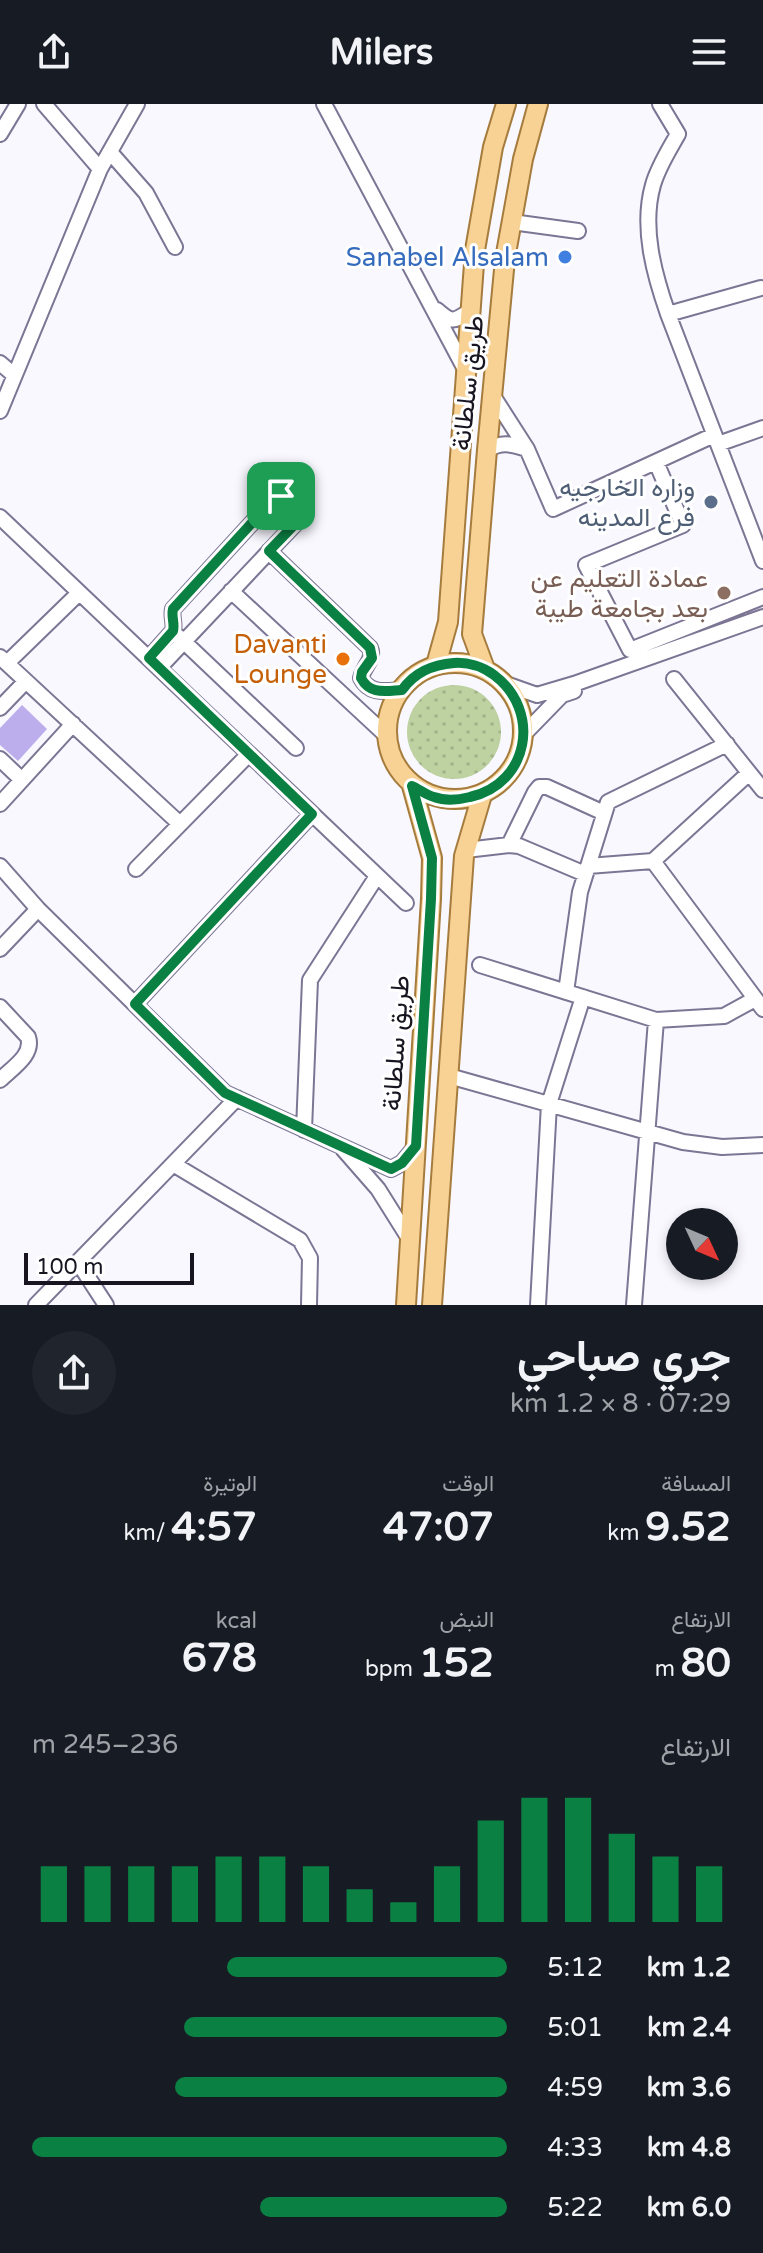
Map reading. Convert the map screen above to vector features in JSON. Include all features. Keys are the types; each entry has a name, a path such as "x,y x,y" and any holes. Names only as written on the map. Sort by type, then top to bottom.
{"main road":[{"name":"طريق سلطانة","path":"436,665 448,622 475,250 493,147 506,104"},
{"name":"طريق سلطانة","path":"485,669 472,634 487,450 505,259 523,159 538,104"},
{"path":"462,662 485,669 506,684 520,707 524,734 512,771 499,785 482,795 457,800 434,797 412,786 396,768 387,746 386,725 391,705 411,678 436,665 462,662"},
{"name":"طريق سلطانة","path":"406,1305 432,858 412,786"},
{"path":"432,1305 466,850 482,795"}],"street":[{"path":"0,134 18,104"},
{"path":"44,104 100,169"},
{"path":"0,411 100,169 137,104"},
{"path":"324,104 466,371"},
{"path":"660,104 678,134 652,186 649,214 655,276 763,561"},
{"path":"110,152 146,193 175,247"},
{"path":"512,222 578,231"},
{"path":"668,314 761,288"},
{"path":"432,306 449,320 456,320 470,311"},
{"path":"0,363 14,375"},
{"path":"493,396 527,449 553,509 656,462 716,440 763,428"},
{"path":"487,450 497,444 513,444 527,449"},
{"path":"656,462 683,525 586,565 630,650 763,597"},
{"path":"154,663 178,636 231,591 295,524 298,514 296,506 288,497 281,496 272,501 173,609 171,616 178,636 296,748"},
{"path":"0,517 406,903"},
{"path":"269,551 370,648 372,658 361,678 366,686 373,691 402,690"},
{"path":"231,591 387,736"},
{"path":"79,593 4,660 180,824"},
{"path":"506,684 537,695 763,617"},
{"path":"524,734 562,695 763,627"},
{"path":"674,679 763,790"},
{"path":"0,708 26,681"},
{"path":"0,804 73,724"},
{"path":"566,992 580,892 608,802 727,744"},
{"path":"136,869 249,754"},
{"path":"0,759 22,780"},
{"path":"466,850 519,846 587,870 653,861 749,773"},
{"path":"509,845 539,787 547,787 604,813"},
{"path":"135,1004 312,814"},
{"path":"480,965 656,1020 724,1016 759,1004 653,861"},
{"path":"0,866 38,909 225,1093 391,1169 402,1163 416,1146"},
{"path":"304,1130 310,980 377,876"},
{"path":"0,949 38,909"},
{"path":"538,1305 549,1104 583,997"},
{"path":"0,1007 30,1042 27,1053 0,1080"},
{"path":"634,1305 656,1020"},
{"path":"449,1076 683,1142 722,1147 763,1145"},
{"path":"36,1305 237,1098"},
{"path":"343,1148 378,1189 410,1240"},
{"path":"173,1164 300,1240 310,1258 309,1305"},
{"path":"78,1262 106,1305"}],"green space":[{"path":"454,685 472,688 487,699 498,714 501,732 498,750 487,765 472,776 454,779 436,776 421,765 410,750 407,732 410,714 421,699 436,688"}],"building":[{"path":"22,705 47,729 18,761 0,745 0,728"}],"place":[{"name":"Sanabel Alsalam","path":"565,257"},
{"name":"وزاره الخارجيه فرع المدينه","path":"711,502"},
{"name":"عمادة التعليم عن بعد بجامعة طيبة","path":"724,593"},
{"name":"Davanti Lounge","path":"343,659"}],"route":[{"path":"281,496 288,497 298,514 295,524 269,551 370,648 372,658 361,678 366,686 373,691 402,690 411,678 436,665 462,662 485,669 506,684 520,707 524,734 520,753 512,771 499,785 482,795 457,800 434,797 412,786 432,858 431,899 416,1146 402,1163 391,1169 225,1093 135,1004 312,814 149,658 173,631 173,609 272,501 281,496"}]}
